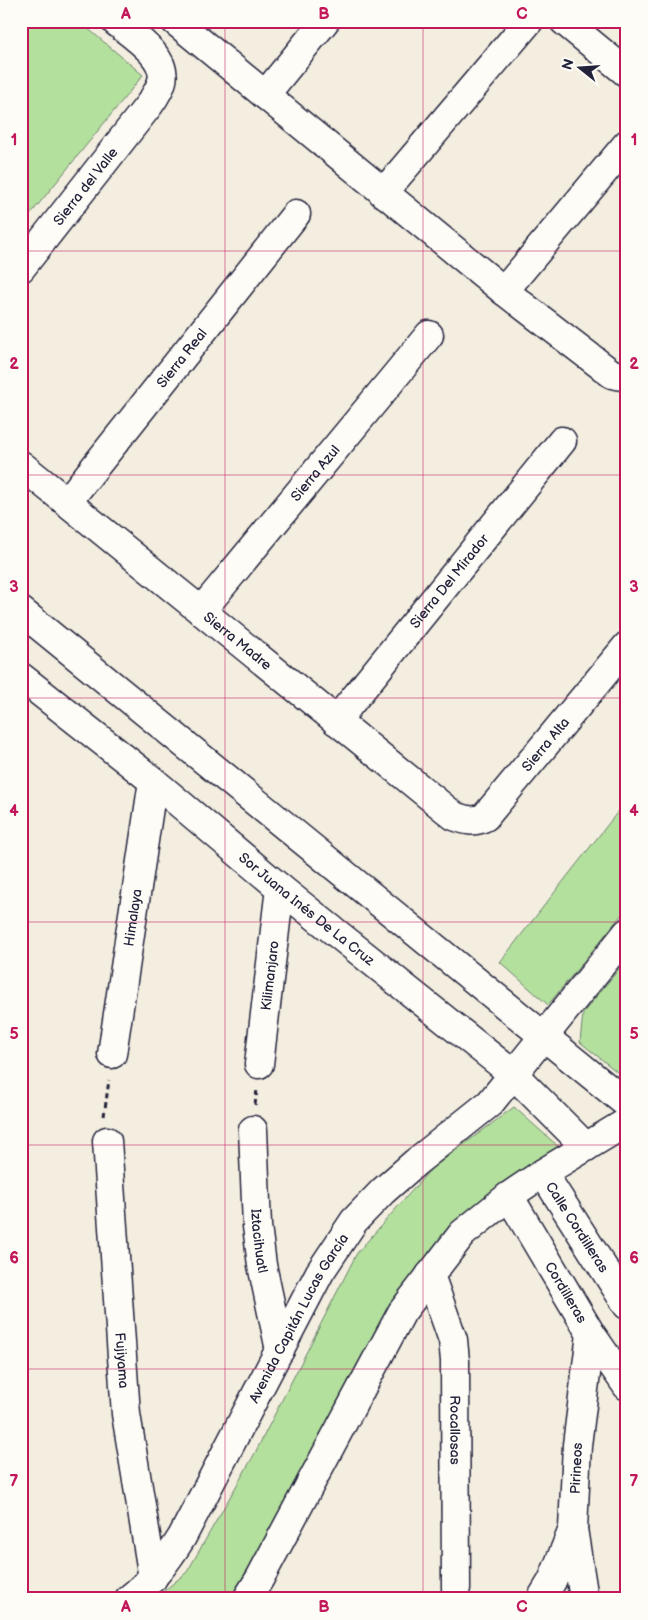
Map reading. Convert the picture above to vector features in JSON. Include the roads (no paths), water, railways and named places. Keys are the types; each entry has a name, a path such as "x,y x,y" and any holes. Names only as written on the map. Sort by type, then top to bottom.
{"street":[{"name":"Sierra del Valle","path":"21,268 149,105 162,80 163,69 153,52 116,21"},
{"path":"175,21 504,291 612,374 627,377"},
{"path":"265,95 326,21"},
{"path":"383,192 529,21"},
{"path":"564,21 627,73"},
{"path":"504,291 627,144"},
{"name":"Sierra Real","path":"67,502 296,214"},
{"name":"Sierra Azul","path":"201,611 429,335"},
{"name":"Sierra Del Mirador","path":"336,721 562,441"},
{"name":"Sierra Madre","path":"21,465 454,816"},
{"path":"21,610 627,1104"},
{"name":"Sierra Alta","path":"454,816 468,821 478,821 485,817 627,646"},
{"name":"Sor Juana Inés De La Cruz","path":"21,677 153,781 280,888 514,1074 586,1147"},
{"name":"Himalaya","path":"112,1054 153,781"},
{"name":"Kilimanjaro","path":"259,1064 280,888"},
{"name":"Avenida Capitán Lucas García","path":"129,1599 153,1578 167,1561 182,1537 320,1272 354,1220 403,1173 490,1103 627,934"},
{"path":"246,1599 260,1578 387,1337 402,1312 462,1234 509,1196 627,1122"},
{"name":"Iztacihuatl","path":"253,1130 257,1226 262,1265 280,1350"},
{"name":"Fujiyama","path":"107,1141 126,1414 153,1578"},
{"name":"Calle Cordilleras","path":"543,1173 627,1305"},
{"name":"Cordilleras","path":"509,1196 591,1334 627,1386"},
{"name":"Rocallosas","path":"430,1275 453,1340 455,1361 456,1588"},
{"name":"Pirineos","path":"541,1599 552,1581 573,1529 577,1445 591,1334"},
{"path":"573,1529 584,1599"}]}
